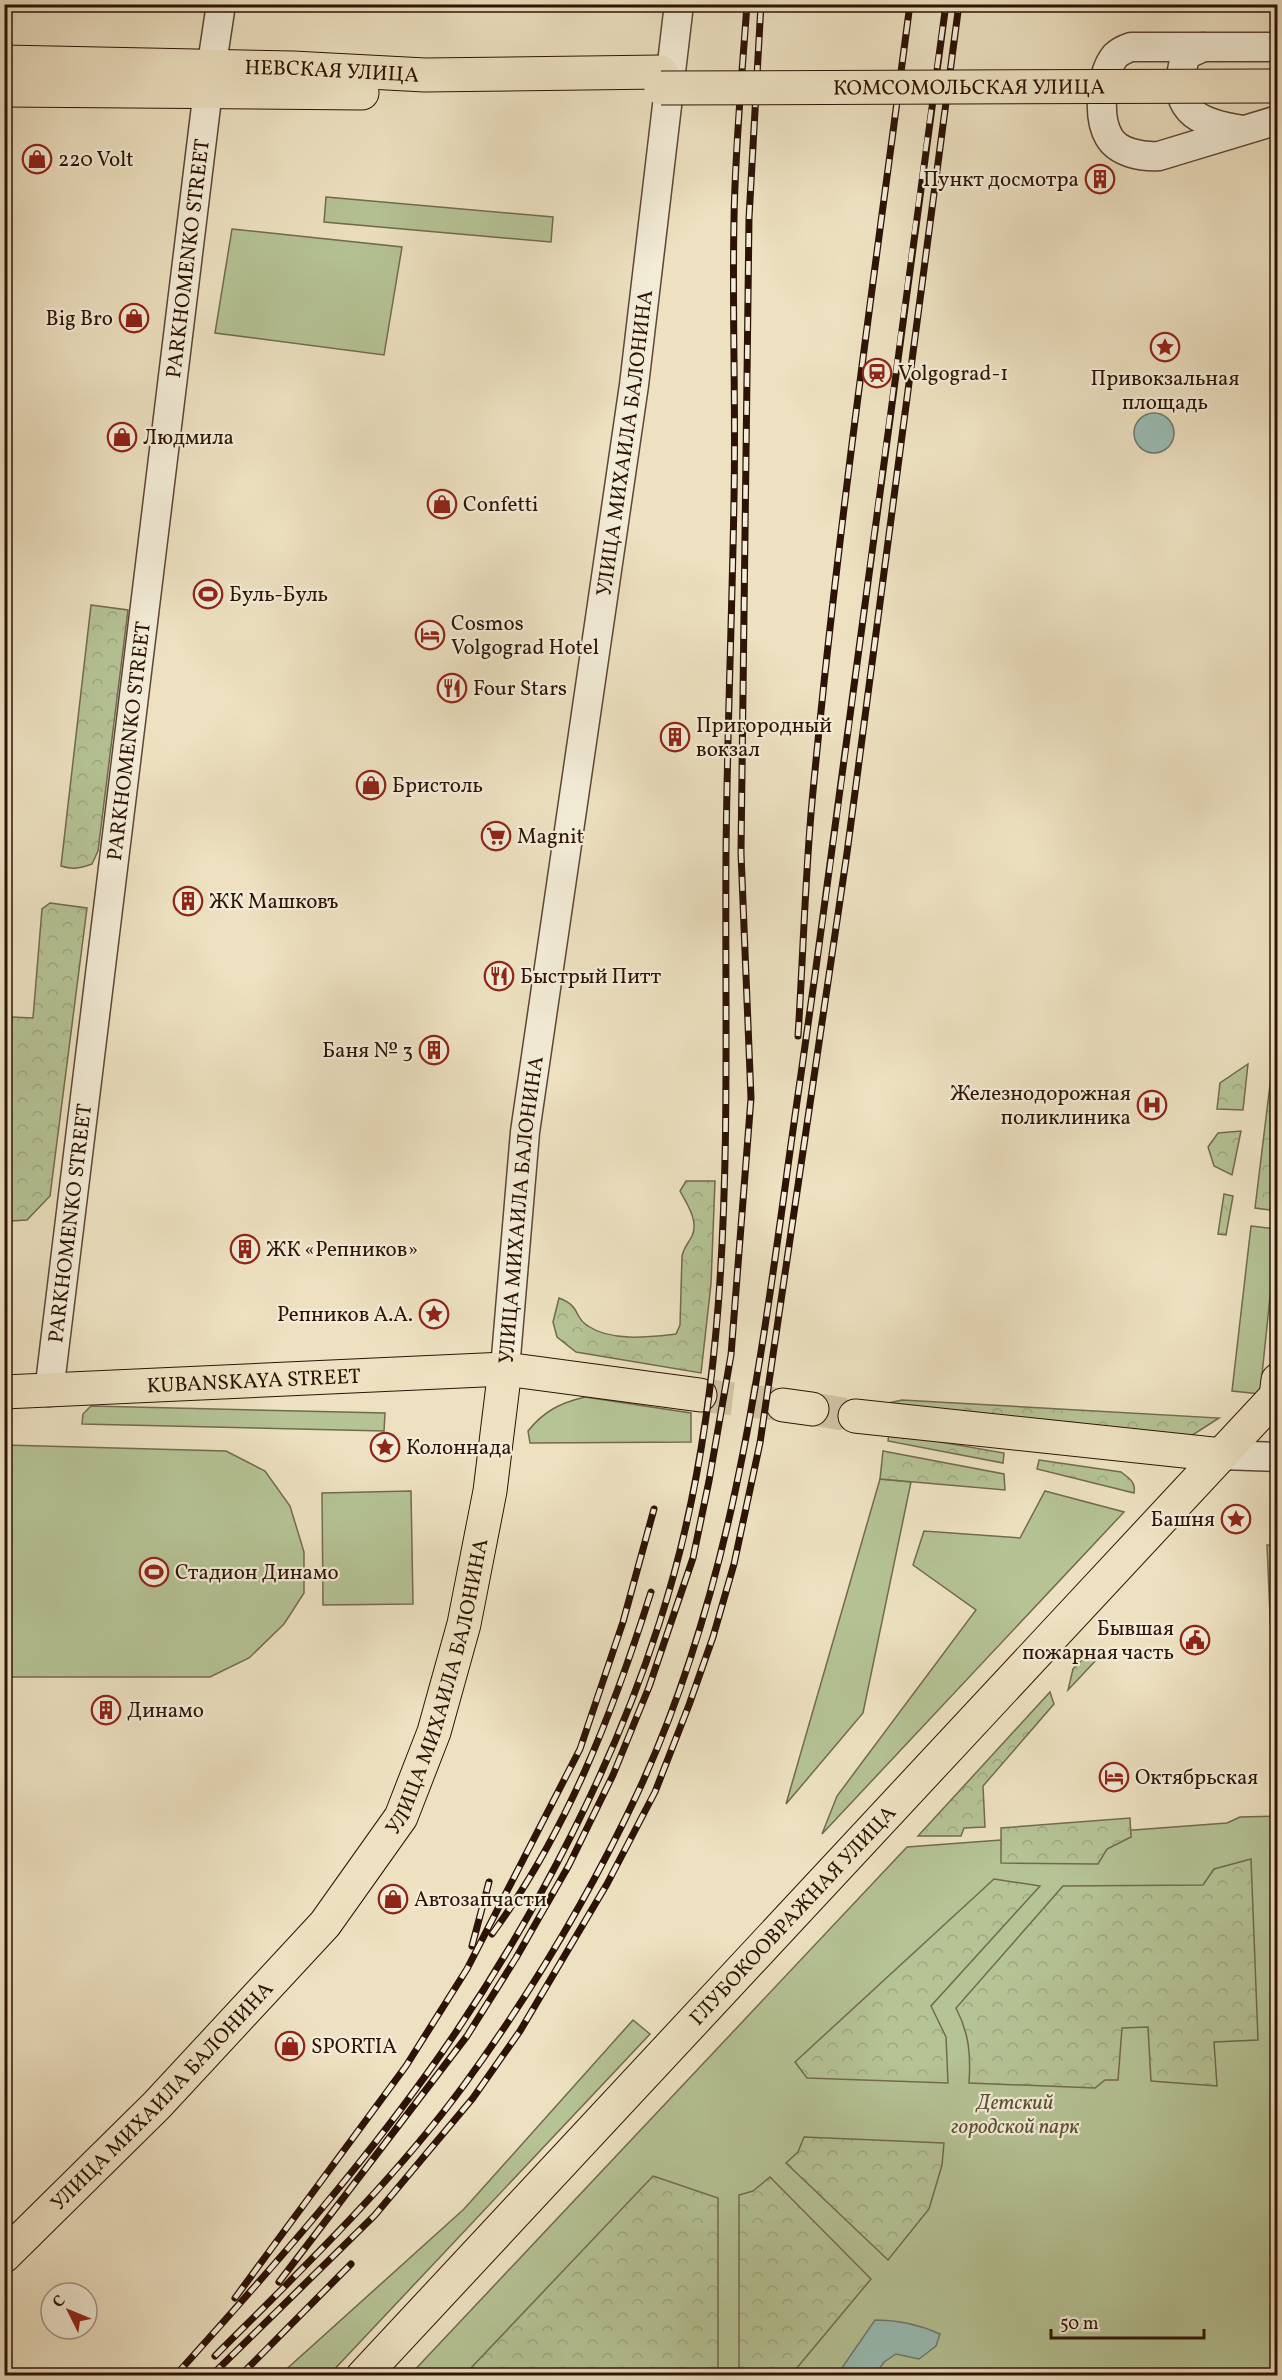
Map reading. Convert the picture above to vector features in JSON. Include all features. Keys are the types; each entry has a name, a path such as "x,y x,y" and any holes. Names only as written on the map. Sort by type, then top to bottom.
{"main road":[{"name":"НЕВСКАЯ УЛИЦА","path":"4,62 210,79"},
{"name":"КОМСОМОЛЬСКАЯ УЛИЦА","path":"661,80 1278,64"},
{"name":"НЕВСКАЯ УЛИЦА","path":"4,90 210,79 293,80 425,75 661,80"},
{"name":"КОМСОМОЛЬСКАЯ УЛИЦА","path":"661,80 1278,86"},
{"name":"KUBANSKAYA STREET","path":"4,1392 49,1392 505,1369 700,1395"},
{"name":"УЛИЦА МИХАИЛА БАЛОНИНА","path":"4,2256 157,2105 326,1924 401,1817 434,1732 464,1623 490,1491 505,1369"},
{"name":"ГЛУБОКООВРАЖНАЯ УЛИЦА","path":"363,2376 1276,1396 1278,1380"},
{"path":"855,1416 1221,1455"}],"street":[{"name":"PARKHOMENKO STREET","path":"49,1392 221,4"},
{"name":"УЛИЦА МИХАИЛА БАЛОНИНА","path":"505,1369 525,1132 634,385 679,4"},
{"path":"1278,47 1131,47 1120,51 1113,58 1103,96 1104,120 1109,137 1121,147 1148,157 1159,156 1278,120"},
{"path":"1203,47 1186,56 1180,74 1180,95 1198,117 1224,127 1245,130"},
{"path":"1221,1455 1278,1457"}],"green space":[{"path":"326,197 553,217 551,242 324,222"},
{"path":"232,229 402,247 384,355 215,333"},
{"path":"91,605 128,610 98,851 92,864 69,868 61,866"},
{"path":"50,903 87,908 50,1196 27,1220 10,1221 4,1216 4,1099 12,1017 33,1018 42,909"},
{"path":"1275,1044 1278,1045 1277,1211 1255,1208"},
{"path":"1248,1064 1243,1110 1217,1109 1220,1083"},
{"path":"1241,1131 1232,1175 1214,1166 1208,1147 1218,1133"},
{"path":"686,1181 715,1181 711,1284 701,1373 576,1352 557,1337 553,1322 559,1298 574,1308 583,1323 598,1331 631,1337 676,1334 680,1325 683,1251 694,1230 691,1213 680,1191"},
{"path":"1224,1194 1233,1196 1226,1235 1218,1234"},
{"path":"1251,1226 1277,1229 1260,1394 1232,1391"},
{"path":"585,1397 691,1413 691,1442 530,1443 528,1431 540,1418 560,1405"},
{"path":"902,1400 1219,1418 1191,1436 884,1404"},
{"path":"91,1406 385,1413 384,1431 82,1424 83,1414"},
{"path":"889,1433 1004,1453 1003,1463 888,1441"},
{"name":"Стадион Динамо","path":"5,1445 226,1451 265,1471 290,1506 304,1552 304,1593 284,1624 249,1658 210,1677 5,1677"},
{"path":"883,1451 1004,1474 1005,1490 880,1479"},
{"path":"1039,1460 1121,1472 1133,1483 1134,1493 1037,1469"},
{"path":"880,1479 911,1482 863,1713 786,1804"},
{"path":"411,1491 413,1604 323,1605 322,1493"},
{"path":"1045,1491 1124,1512 822,1834 837,1796 976,1610 913,1565 924,1531 1020,1538"},
{"path":"1267,1545 1277,1545 1277,1755 1276,1753"},
{"path":"1092,1650 1099,1657 1068,1690 1073,1669"},
{"path":"1050,1692 1054,1704 983,1786 985,1827 964,1828 961,1836 918,1836"},
{"name":"Детский городской парк","path":"1277,1816 1277,2375 409,2376 907,1847 1227,1823 1240,1817"},
{"path":"1130,1818 1131,1837 1107,1849 1098,1864 1001,1863 1001,1828"},
{"path":"1251,1859 1258,2040 1214,2042 1217,2086 1151,2081 1148,2027 1122,2028 1118,2080 1105,2080 1095,2088 969,2083 968,2044 964,2026 956,2008 1063,1886 1203,1885 1214,1869"},
{"path":"994,1879 1040,1886 931,2006 946,2037 948,2083 807,2078 795,2062"},
{"path":"633,2020 650,2034 329,2375 280,2375 464,2209"},
{"path":"804,2137 944,2143 942,2165 929,2209 888,2260 786,2163 798,2152"},
{"path":"653,2176 718,2198 718,2375 476,2375 470,2369"},
{"path":"770,2177 871,2279 791,2375 739,2375 739,2195 753,2191"}],"water":[{"path":"1154,413 1168,419 1174,433 1168,447 1154,453 1140,447 1134,433 1140,419"},
{"path":"875,2320 908,2323 940,2334 936,2346 919,2359 896,2354 884,2362 875,2375 837,2375"}],"tunnel":[{"path":"700,1395 783,1405"},
{"path":"812,1409 855,1416"}],"railway":[{"path":"175,2376 286,2251 357,2166 424,2078 487,1985 545,1886 572,1834 620,1730 659,1624 685,1530 703,1435 715,1339 722,1243 734,464 734,220 737,139 747,4"},
{"path":"279,2282 467,2036 516,1958 569,1865 613,1775 649,1687 693,1558 731,1355 751,1098 741,853 749,218 761,4"},
{"path":"798,1036 810,831 822,702 857,403 910,4"},
{"path":"215,2356 345,2225 407,2157 464,2085 513,2015 559,1942 601,1867 639,1790 675,1704 704,1616 727,1528 762,1348 820,940 946,4"},
{"path":"211,2376 375,2215 473,2098 520,2031 607,1884 655,1792 713,1637 734,1564 760,1443 847,853 959,4"},
{"path":"235,2298 406,2066 467,1969 580,1749 623,1622 654,1509"},
{"path":"492,1934 519,1895 543,1854 585,1770 621,1682 651,1592"},
{"path":"472,1946 489,1882"},
{"path":"240,2376 351,2264"}],"place":[{"name":"220 Volt","path":"37,159"},
{"name":"Пункт досмотра","path":"1100,179"},
{"name":"Big Bro","path":"134,318"},
{"name":"Привокзальная площадь","path":"1165,347"},
{"name":"Volgograd-1","path":"877,373"},
{"name":"Людмила","path":"122,437"},
{"name":"Confetti","path":"442,504"},
{"name":"Буль-Буль","path":"208,594"},
{"name":"Cosmos Volgograd Hotel","path":"430,635"},
{"name":"Four Stars","path":"452,688"},
{"name":"Пригородный вокзал","path":"675,737"},
{"name":"Бристоль","path":"371,785"},
{"name":"Magnit","path":"496,836"},
{"name":"ЖК Машковъ","path":"188,901"},
{"name":"Быстрый Питт","path":"499,976"},
{"name":"Баня № 3","path":"434,1050"},
{"name":"Железнодорожная поликлиника","path":"1152,1105"},
{"name":"ЖК «Репников»","path":"245,1249"},
{"name":"Репников А.А.","path":"434,1314"},
{"name":"Колоннада","path":"385,1447"},
{"name":"Башня","path":"1236,1519"},
{"name":"Стадион Динамо","path":"154,1572"},
{"name":"Бывшая пожарная часть","path":"1195,1640"},
{"name":"Динамо","path":"106,1710"},
{"name":"Октябрьская","path":"1114,1777"},
{"name":"Автозапчасти","path":"393,1899"},
{"name":"SPORTIA","path":"290,2046"}]}
